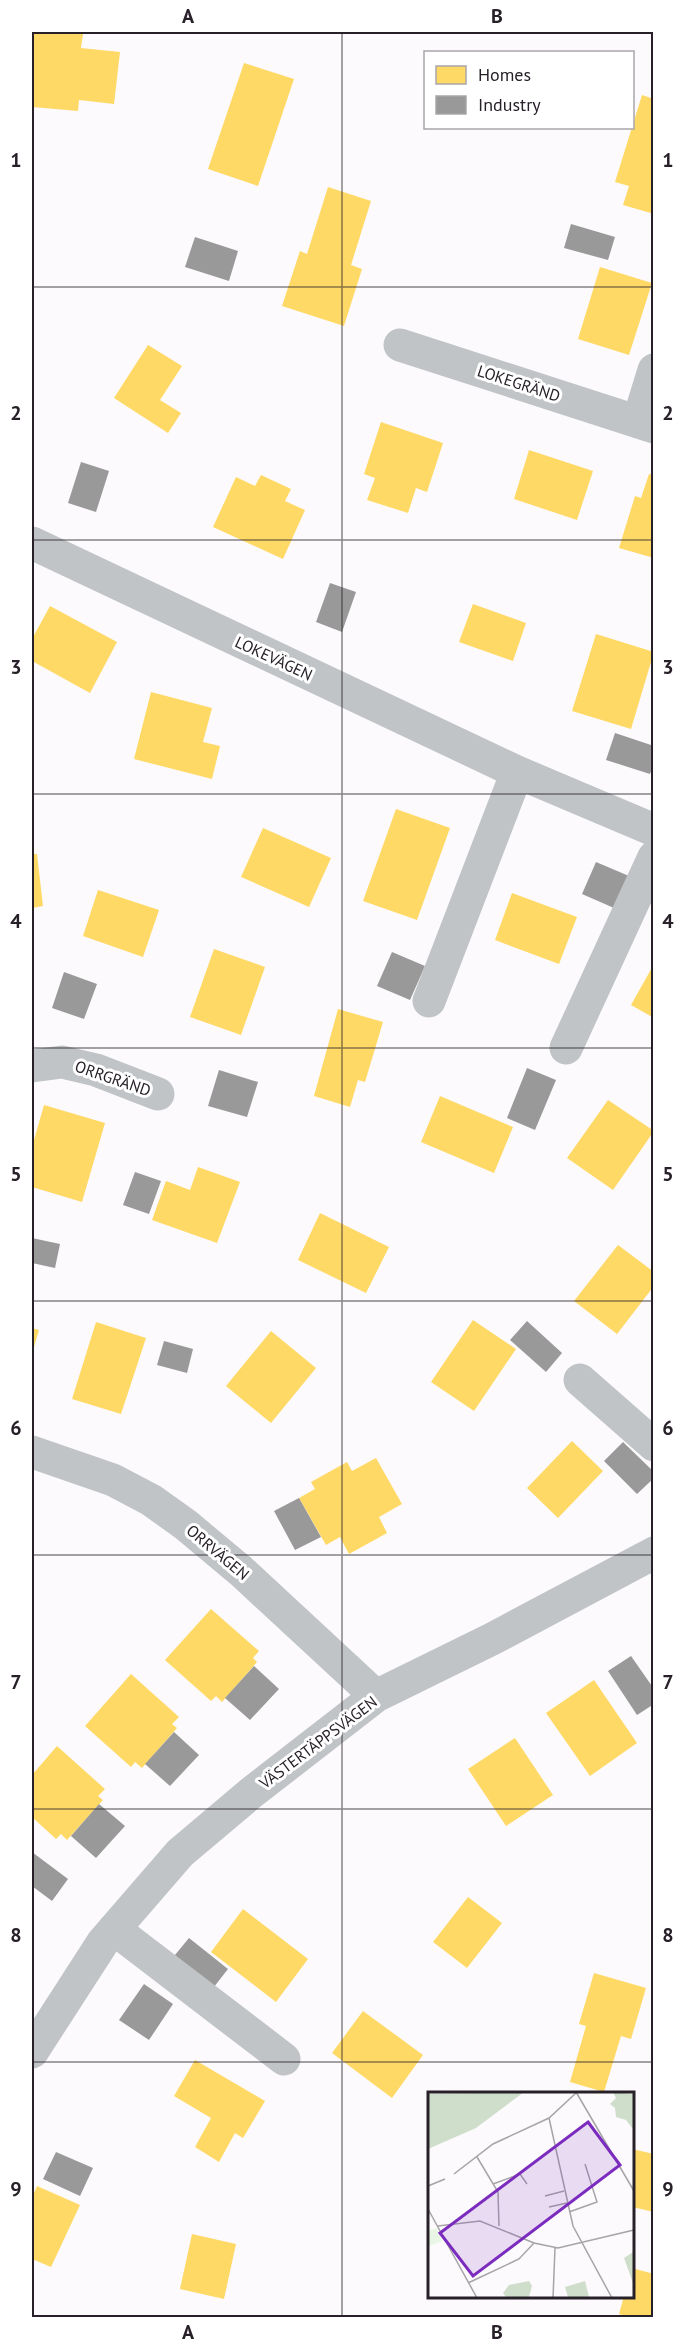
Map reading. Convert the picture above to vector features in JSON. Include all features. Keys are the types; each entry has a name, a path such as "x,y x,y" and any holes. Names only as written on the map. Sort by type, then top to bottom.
{"street":[{"name":"LOKEGRÄND","path":"400,345 646,424 654,370"},
{"name":"LOKEVÄGEN","path":"32,543 517,772 654,830"},
{"path":"429,1001 517,772"},
{"path":"566,1048 654,857"},
{"name":"ORRGRÄND","path":"32,1066 62,1062 96,1070 158,1094"},
{"path":"580,1380 654,1445"},
{"name":"ORRVÄGEN","path":"32,1452 113,1480 151,1500 186,1525 272,1598 376,1696"},
{"name":"VÄSTERTÄPPSVÄGEN","path":"32,2052 103,1942 180,1853 251,1793 376,1696 492,1639 654,1553"},
{"path":"114,1929 284,2059"}],"building: Homes":[{"path":"33,32 83,34 81,48 120,52 114,104 79,100 78,111 32,107"},
{"path":"244,63 294,79 258,186 208,169"},
{"path":"642,95 654,99 654,214 623,205 629,186 615,182 631,129 634,129 634,121"},
{"path":"328,187 371,201 351,265 362,269 344,326 282,306 300,251 307,254"},
{"path":"600,267 652,283 629,355 578,339"},
{"path":"148,345 182,366 160,400 181,413 168,433 114,398"},
{"path":"381,422 443,443 427,492 416,488 408,513 367,500 375,478 364,474"},
{"path":"529,450 593,471 577,520 514,499"},
{"path":"649,474 654,475 654,558 619,548 635,496 641,498"},
{"path":"261,475 291,489 285,501 305,510 283,559 213,527 236,477 255,486"},
{"path":"473,604 526,623 513,661 459,642"},
{"path":"50,606 117,642 90,693 32,661 32,639"},
{"path":"596,634 654,652 631,729 572,711"},
{"path":"151,692 212,708 203,742 220,746 212,779 134,759"},
{"path":"396,809 450,828 417,920 363,901"},
{"path":"263,828 331,858 309,907 241,877"},
{"path":"32,854 37,854 43,906 32,908"},
{"path":"98,890 159,910 143,957 83,936"},
{"path":"512,893 577,917 559,964 495,940"},
{"path":"214,949 265,967 241,1035 190,1017"},
{"path":"654,964 654,1018 631,1005"},
{"path":"338,1009 383,1022 365,1082 358,1080 350,1107 314,1096"},
{"path":"440,1096 513,1127 494,1173 421,1142"},
{"path":"608,1100 654,1131 613,1190 567,1158"},
{"path":"44,1105 105,1123 82,1202 32,1187 32,1147"},
{"path":"198,1167 240,1182 217,1243 152,1220 166,1181 190,1190"},
{"path":"320,1213 389,1247 366,1293 298,1260"},
{"path":"618,1245 654,1272 654,1286 617,1334 574,1301"},
{"path":"473,1320 516,1349 474,1411 431,1382"},
{"path":"96,1322 146,1338 121,1414 72,1399"},
{"path":"32,1328 39,1330 32,1354"},
{"path":"271,1331 316,1368 271,1423 226,1386"},
{"path":"572,1441 603,1471 558,1518 527,1488"},
{"path":"376,1458 402,1504 379,1517 387,1533 349,1554 340,1537 326,1545 299,1498 315,1489 311,1482 347,1462 352,1471"},
{"path":"211,1609 259,1651 253,1658 257,1662 222,1702 216,1696 211,1701 165,1660"},
{"path":"131,1674 179,1717 172,1724 177,1728 142,1768 135,1762 131,1767 85,1726"},
{"path":"594,1680 637,1743 590,1776 546,1713"},
{"path":"515,1738 553,1795 506,1826 468,1769"},
{"path":"57,1746 105,1789 98,1796 103,1800 67,1840 61,1834 56,1839 32,1817 32,1775"},
{"path":"468,1897 502,1923 467,1968 433,1942"},
{"path":"243,1909 308,1959 276,2002 211,1952"},
{"path":"594,1973 646,1988 631,2039 621,2036 604,2092 570,2082 586,2026 579,2024"},
{"path":"363,2011 423,2055 392,2098 332,2053"},
{"path":"195,2060 265,2101 243,2138 235,2133 219,2162 195,2147 211,2118 174,2096"},
{"path":"634,2149 654,2154 654,2212 634,2207"},
{"path":"37,2186 80,2205 51,2267 32,2259 32,2198"},
{"path":"192,2234 236,2244 224,2299 180,2289"},
{"path":"634,2269 654,2274 654,2318 631,2318 619,2314 623,2298 634,2298"}],"building: Industry":[{"path":"571,224 615,237 608,260 564,248"},
{"path":"195,237 238,251 229,281 185,267"},
{"path":"81,462 109,471 96,512 68,503"},
{"path":"330,583 356,592 342,632 316,622"},
{"path":"615,733 654,746 654,763 650,774 606,760"},
{"path":"596,862 629,876 614,908 582,894"},
{"path":"392,952 425,966 410,1000 377,986"},
{"path":"64,972 97,984 84,1019 52,1008"},
{"path":"527,1068 556,1080 535,1130 507,1118"},
{"path":"219,1070 258,1082 247,1117 208,1106"},
{"path":"135,1172 161,1181 149,1214 123,1205"},
{"path":"32,1238 60,1244 55,1268 32,1263"},
{"path":"527,1321 562,1353 546,1372 510,1340"},
{"path":"164,1341 193,1349 187,1373 157,1365"},
{"path":"623,1442 654,1472 654,1478 637,1494 604,1461"},
{"path":"299,1498 321,1537 295,1550 274,1511"},
{"path":"631,1656 654,1689 654,1704 637,1715 608,1671"},
{"path":"254,1666 279,1689 250,1720 225,1698"},
{"path":"174,1732 199,1755 170,1786 145,1764"},
{"path":"99,1804 125,1826 96,1858 71,1836"},
{"path":"32,1852 68,1879 52,1901 32,1886"},
{"path":"189,1938 228,1969 210,1992 170,1961"},
{"path":"144,1984 173,2004 149,2040 119,2020"},
{"path":"56,2152 93,2168 80,2196 43,2179"}]}
